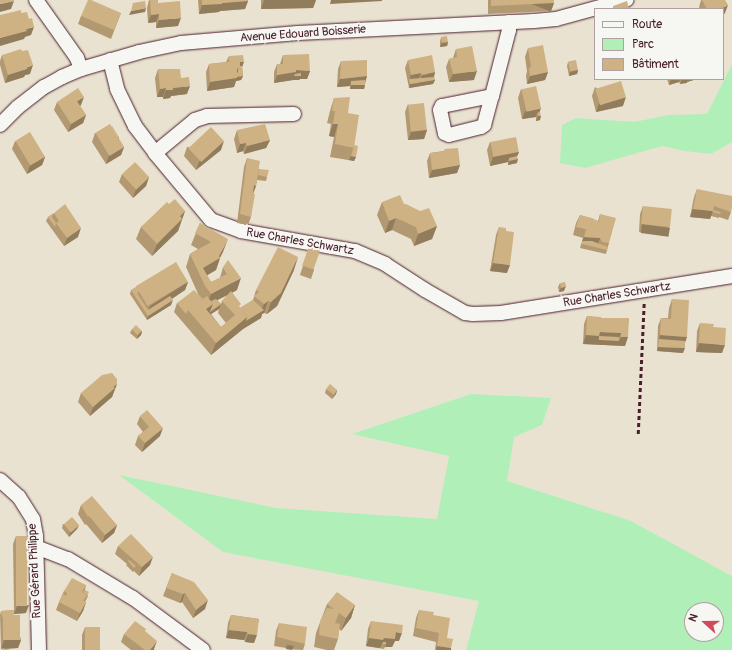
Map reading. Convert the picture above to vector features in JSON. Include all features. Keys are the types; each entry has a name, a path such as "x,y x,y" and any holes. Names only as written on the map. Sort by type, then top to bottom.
{"street":[{"path":"36,0 77,58 81,69"},
{"name":"Avenue Edouard Boisserie","path":"597,8 626,0"},
{"name":"Avenue Edouard Boisserie","path":"0,124 18,107 44,87 81,69 110,60 181,43 298,33 556,19 594,9"},
{"path":"492,96 509,30 509,22"},
{"name":"Rue Charles Schwartz","path":"110,60 117,89 135,126 155,153 211,220 241,231 355,251 385,264 425,290 465,313 501,313 732,276"},
{"path":"155,153 195,120 206,116 294,114"},
{"name":"Rue Gérard Philippe","path":"0,480 19,497 33,519 36,547 39,650"},
{"path":"36,547 52,551 68,559 133,598 202,650"}],"path":[{"path":"638,434 644,290"}],"green space":[{"path":"732,64 732,142 711,154 685,151 662,146 585,168 560,163 562,125 576,118 634,122 668,115 707,114"},
{"path":"471,394 551,398 542,425 514,437 507,481 631,521 732,576 732,650 466,650 479,601 223,552 119,475 276,508 437,519 449,456 352,434"}],"building":[{"path":"0,0 14,0 14,1 0,4"},
{"path":"88,0 121,13 114,30 81,16"},
{"path":"150,0 158,0 158,3 180,1 181,18 159,20 159,14 151,15"},
{"path":"202,0 248,0 248,1 202,5"},
{"path":"491,0 554,0 554,3 491,6"},
{"path":"702,0 725,0 728,5 723,8 706,8"},
{"path":"145,1 146,8 131,11 133,3"},
{"path":"627,1 629,8 613,8 613,6"},
{"path":"21,10 21,13 27,12 29,19 32,18 34,27 26,29 27,31 0,38 0,15"},
{"path":"447,36 448,42 442,43 441,37"},
{"path":"543,45 548,72 530,76 529,68 531,67 528,48"},
{"path":"472,46 477,71 453,74 449,59 457,57 456,49"},
{"path":"21,49 22,51 28,50 33,65 27,67 27,69 8,75 2,55"},
{"path":"309,54 310,71 296,70 296,72 277,75 277,64 283,64 283,55"},
{"path":"243,55 244,62 240,62 240,68 237,69 237,78 210,82 209,64 229,62 229,56"},
{"path":"432,55 435,72 422,75 421,73 411,75 408,60"},
{"path":"367,60 367,76 340,79 341,61"},
{"path":"576,60 578,70 570,71 568,62"},
{"path":"242,66 243,76 237,77 238,69"},
{"path":"158,69 180,69 181,78 189,77 190,86 173,88 173,90 166,90 166,88 160,89"},
{"path":"301,73 301,76 294,76 295,74"},
{"path":"434,77 435,80 410,84 409,79"},
{"path":"365,80 365,85 351,85 351,81"},
{"path":"621,81 626,97 600,105 595,89"},
{"path":"536,86 541,108 527,112 521,89"},
{"path":"78,88 84,97 77,101 86,115 71,124 57,102"},
{"path":"350,97 348,113 359,115 354,148 335,144 338,124 333,124 335,111 332,111 334,98"},
{"path":"424,103 427,130 411,132 408,105"},
{"path":"540,112 541,116 538,116 537,113"},
{"path":"110,124 124,147 109,156 95,133"},
{"path":"265,124 270,140 247,146 246,143 240,144 237,130"},
{"path":"112,126 119,137 118,138"},
{"path":"211,127 224,141 201,162 188,148"},
{"path":"30,132 45,157 30,166 15,141"},
{"path":"516,137 519,152 493,157 490,142"},
{"path":"354,145 358,146 356,157 351,156"},
{"path":"458,148 460,165 432,170 430,153 445,151 445,149"},
{"path":"517,156 518,159 509,161 509,158"},
{"path":"247,158 260,161 256,186 254,185 253,194 255,194 251,217 240,214"},
{"path":"135,162 149,177 136,190 122,174"},
{"path":"259,169 269,170 267,177 258,175"},
{"path":"697,189 732,196 731,212 714,206 713,211 693,209"},
{"path":"400,195 404,204 420,211 429,208 437,226 418,234 416,227 396,218 389,221 382,202"},
{"path":"175,199 185,211 180,216 182,219 157,244 141,227 167,202 169,204"},
{"path":"65,204 81,228 67,238 56,223 59,221 54,213"},
{"path":"643,206 672,209 670,227 641,224"},
{"path":"713,210 721,212 720,214 713,212"},
{"path":"54,213 52,217 56,223 55,227 48,217"},
{"path":"600,214 616,218 609,243 602,242 600,238 584,237 586,229 576,227 580,215 592,218 599,222"},
{"path":"200,223 228,239 219,256 220,258 203,268 211,282 227,274 223,267 228,260 241,278 211,294 205,286 190,254 211,242 195,233"},
{"path":"499,227 506,228 506,231 514,232 510,265 493,263"},
{"path":"311,241 322,245 313,270 302,265"},
{"path":"582,241 592,241 608,247 607,250 582,244"},
{"path":"278,247 298,257 281,293 271,302 268,301 264,304 254,296 259,292 256,290"},
{"path":"176,262 188,282 148,306 136,286"},
{"path":"152,277 153,279 138,289 140,291 137,293 148,310 170,296 173,300 148,316 131,290"},
{"path":"565,282 566,286 561,288 560,283"},
{"path":"194,290 203,299 188,310 186,314 177,303"},
{"path":"231,291 241,304 239,306 247,317 216,343 188,310 207,296 213,304 206,309 221,327 235,315 222,301"},
{"path":"216,299 221,304 210,312 213,304 211,301"},
{"path":"672,299 689,300 687,337 660,335 661,318 671,319"},
{"path":"253,300 264,310 246,321 247,317 240,308"},
{"path":"587,316 601,318 629,318 628,337 621,337 621,333 600,332 599,336 586,335"},
{"path":"700,323 714,324 713,327 726,328 725,345 699,343"},
{"path":"136,325 142,331 137,335 132,329"},
{"path":"599,336 619,337 619,341 599,340"},
{"path":"659,339 685,341 685,348 658,347"},
{"path":"112,373 117,379 117,384 113,387 115,388 93,407 81,393 102,375"},
{"path":"330,384 337,390 334,395 326,389"},
{"path":"147,410 163,428 145,443 138,436 149,427 140,416"},
{"path":"92,496 117,525 105,535 89,516 88,517 81,505"},
{"path":"72,517 79,525 71,533 64,524"},
{"path":"131,534 153,557 142,567 118,546"},
{"path":"16,536 27,536 27,606 16,606"},
{"path":"129,560 136,566 134,568 128,561"},
{"path":"172,573 194,582 208,600 196,610 185,593 183,594 166,588"},
{"path":"72,578 86,585 82,592 87,595 83,601 86,602 80,613 59,602 63,594 66,596 67,593 64,591"},
{"path":"85,590 89,592 85,599 87,595 83,592"},
{"path":"337,592 355,605 346,618 339,613 335,623 340,624 338,639 319,635 320,621 327,608 334,609 327,604"},
{"path":"14,610 14,615 3,615 2,619 1,611"},
{"path":"419,610 434,612 433,615 450,618 447,638 453,639 451,648 437,646 439,633 416,628"},
{"path":"3,615 20,615 20,640 3,640"},
{"path":"231,615 259,619 257,635 229,630"},
{"path":"135,621 146,629 145,631 157,641 150,650 145,650 124,634"},
{"path":"371,621 403,625 402,633 396,632 395,639 384,638 383,640 369,638"},
{"path":"279,623 307,627 305,644 277,637"},
{"path":"85,627 100,627 100,650 85,650"}]}
